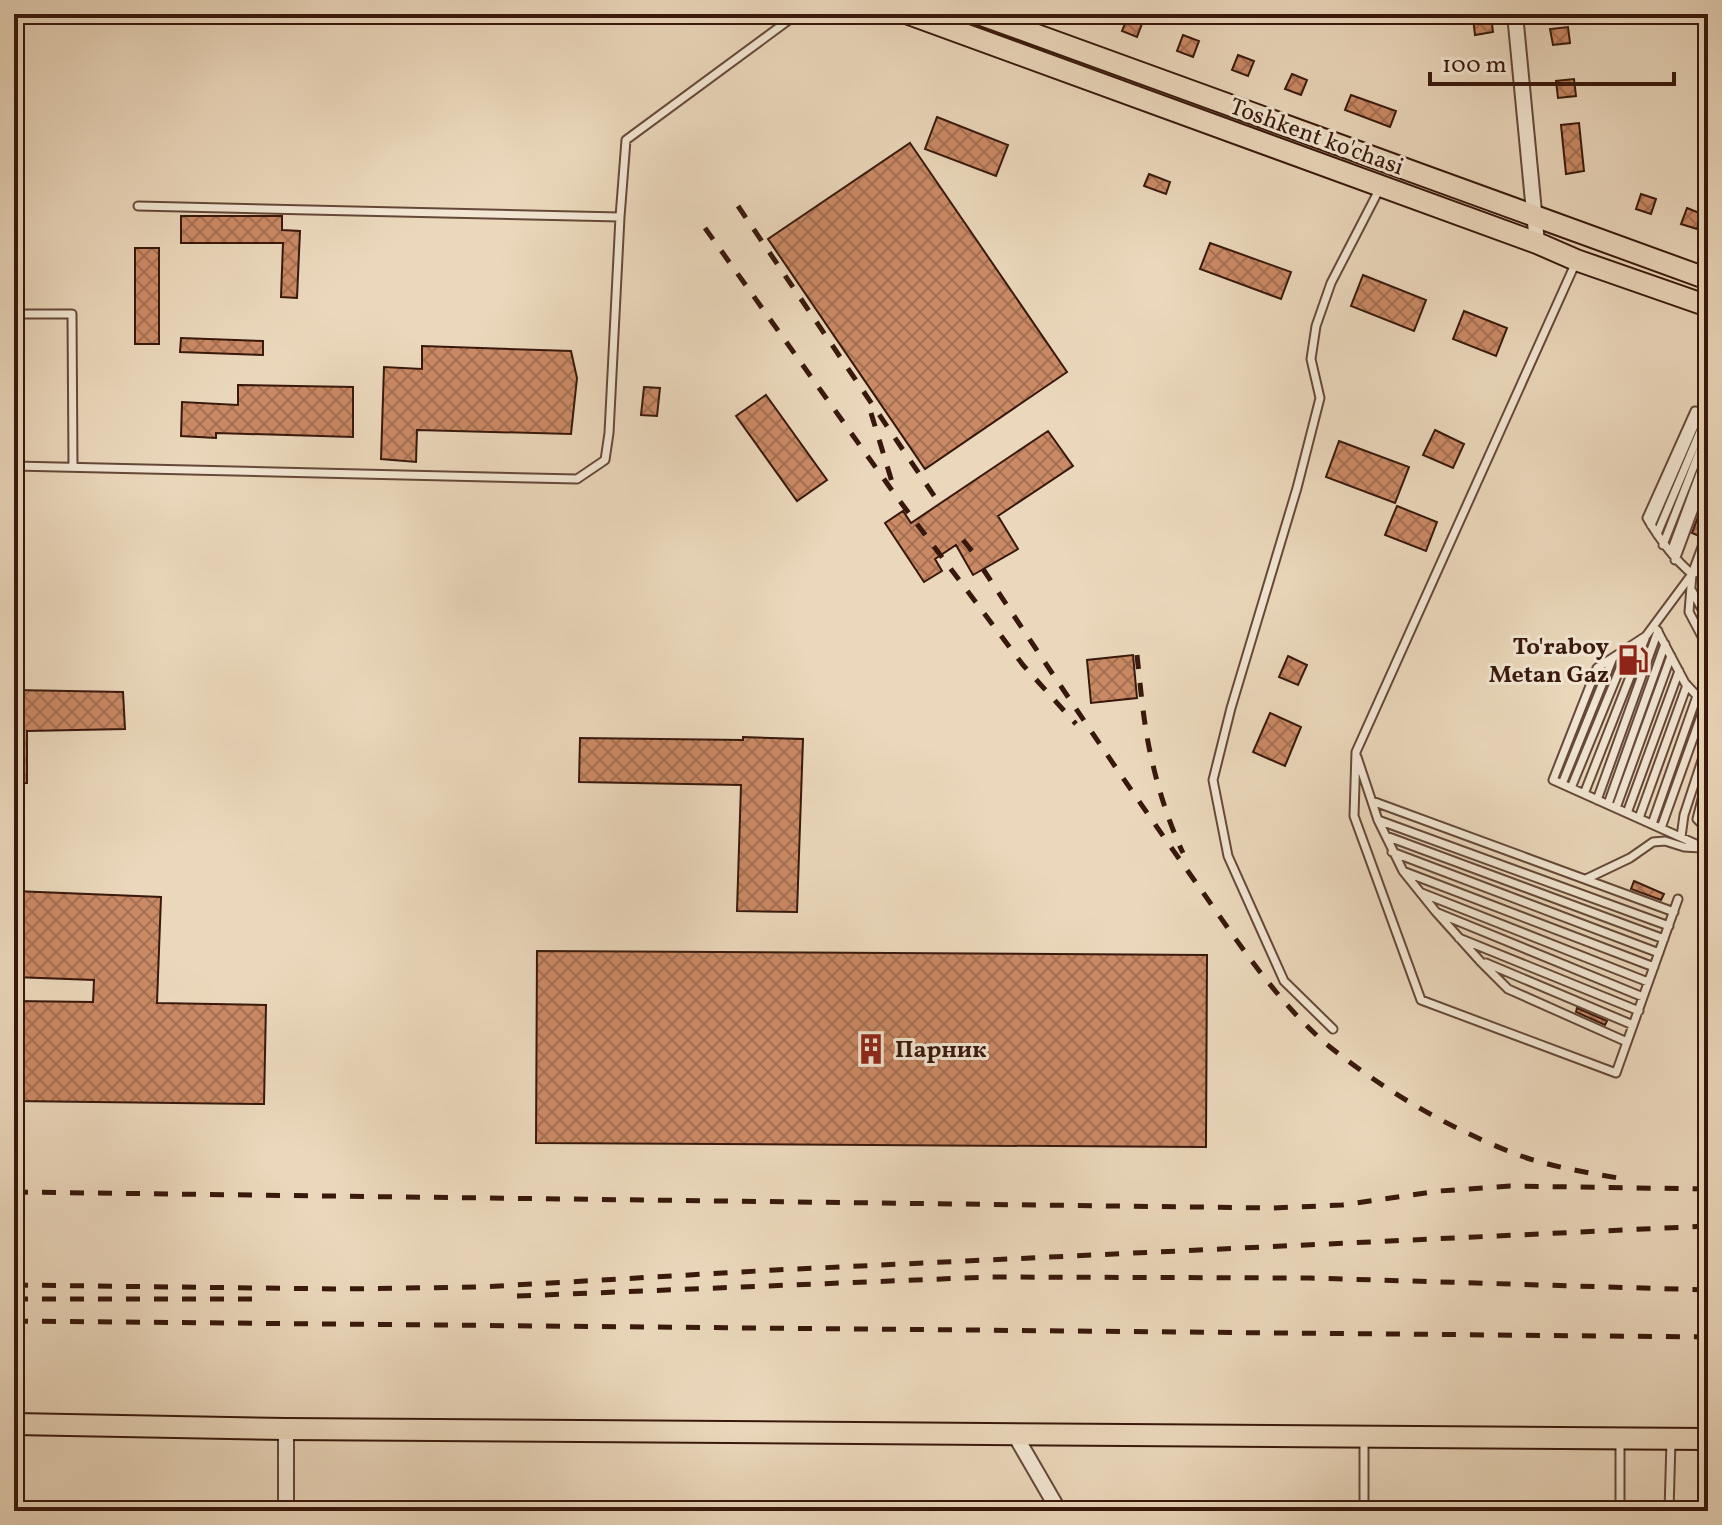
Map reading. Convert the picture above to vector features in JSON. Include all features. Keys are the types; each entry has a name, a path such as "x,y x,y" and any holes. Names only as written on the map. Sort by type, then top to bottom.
{"main road":[{"name":"Toshkent ko'chasi","path":"909,14 1708,306"},
{"name":"Toshkent ko'chasi","path":"979,14 1708,279"},
{"path":"14,1424 286,1429 1708,1439"}],"street":[{"path":"1515,14 1537,243"},
{"path":"286,1429 286,1511"},
{"path":"1015,1435 1059,1511"}],"lane":[{"path":"14,466 577,479 605,460 609,433 626,140 797,14"},
{"path":"1333,1029 1284,981 1228,856 1213,780 1320,398 1311,359 1316,326 1331,283 1381,186"},
{"path":"138,206 620,217"},
{"path":"1576,260 1356,752 1354,816 1421,1000 1616,1073 1678,899"},
{"path":"14,314 72,314 73,467"},
{"path":"1657,534 1705,413 1695,411 1647,518 1663,545 1675,560 1692,574"},
{"path":"1663,545 1708,430"},
{"path":"1671,552 1708,452"},
{"path":"1675,560 1708,471"},
{"path":"1597,800 1656,628 1692,574 1708,531"},
{"path":"1692,574 1708,567"},
{"path":"1692,574 1689,612 1708,648"},
{"path":"1691,589 1708,620"},
{"path":"1656,628 1597,668 1553,780 1707,848"},
{"path":"1656,628 1687,685 1706,706 1661,828"},
{"path":"1584,794 1646,636"},
{"path":"1612,806 1665,644"},
{"path":"1571,788 1629,647"},
{"path":"1612,806 1671,656"},
{"path":"1627,813 1679,671"},
{"path":"1639,818 1687,685"},
{"path":"1652,824 1697,696"},
{"path":"1681,837 1684,815 1708,742"},
{"path":"1356,752 1392,852 1403,871 1457,937 1508,989 1627,1042"},
{"path":"1708,775 1697,819 1708,830"},
{"path":"1372,801 1674,912"},
{"path":"1378,820 1669,926"},
{"path":"1386,836 1664,939"},
{"path":"1586,879 1630,858 1653,842 1707,848"},
{"path":"1392,852 1659,953"},
{"path":"1403,871 1654,967"},
{"path":"1420,892 1648,982"},
{"path":"1436,912 1643,997"},
{"path":"1457,937 1639,1011"},
{"path":"1480,961 1633,1025"},
{"path":"1364,1437 1364,1511"},
{"path":"1620,1438 1620,1511"},
{"path":"1669,1511 1671,1439"}],"building":[{"path":"1128,16 1143,21 1137,37 1122,31"},
{"path":"1491,16 1493,32 1475,35 1473,18"},
{"path":"1568,27 1570,43 1553,45 1550,29"},
{"path":"1183,35 1199,41 1193,57 1177,51"},
{"path":"1238,55 1254,61 1248,76 1232,70"},
{"path":"1292,74 1307,80 1301,95 1285,89"},
{"path":"1574,79 1576,96 1558,98 1556,81"},
{"path":"1351,95 1396,111 1390,127 1345,110"},
{"path":"937,117 1008,145 996,176 925,149"},
{"path":"1579,123 1584,171 1566,174 1561,125"},
{"path":"910,143 1067,372 925,469 768,239"},
{"path":"1149,174 1170,182 1166,194 1144,186"},
{"path":"1641,194 1656,199 1651,214 1636,209"},
{"path":"1687,208 1702,214 1697,229 1681,224"},
{"path":"181,216 282,216 282,230 300,231 297,298 281,297 283,243 181,243"},
{"path":"1210,243 1291,272 1281,299 1200,269"},
{"path":"135,248 159,248 159,344 135,344"},
{"path":"1363,275 1426,300 1414,331 1351,306"},
{"path":"1464,311 1507,328 1496,356 1453,339"},
{"path":"181,338 263,341 263,355 180,352"},
{"path":"422,346 571,351 577,378 571,434 417,430 416,462 381,459 384,367 422,369"},
{"path":"238,385 353,387 353,437 216,433 216,438 181,436 182,402 238,405"},
{"path":"644,387 660,388 657,416 641,415"},
{"path":"766,395 827,480 797,501 736,416"},
{"path":"1435,430 1464,444 1453,468 1423,455"},
{"path":"1048,431 1073,466 998,516 1018,549 973,575 956,545 935,559 942,571 924,582 885,523 903,511 911,523"},
{"path":"1339,441 1409,467 1395,503 1326,477"},
{"path":"1397,506 1437,522 1426,551 1385,535"},
{"path":"1699,514 1708,518 1708,525 1703,527 1699,536 1692,533"},
{"path":"1133,655 1137,698 1091,703 1087,660"},
{"path":"1288,656 1307,665 1298,685 1279,677"},
{"path":"14,690 123,692 125,729 27,731 27,783 14,783"},
{"path":"1270,713 1301,727 1285,766 1253,752"},
{"path":"743,737 803,739 797,912 737,911 741,785 579,782 580,738 743,740"},
{"path":"1634,881 1664,894 1661,900 1631,889"},
{"path":"14,891 161,897 157,1003 266,1005 264,1104 14,1101 14,1001 93,1002 94,980 14,977"},
{"name":"Парник","path":"537,951 1207,955 1206,1147 536,1143"},
{"path":"1577,1008 1607,1021 1605,1025 1576,1012"}],"railway":[{"path":"738,206 939,503"},
{"path":"705,228 896,496 1023,665 1076,724"},
{"path":"871,413 892,482"},
{"path":"963,540 972,551"},
{"path":"983,569 1115,767 1227,927 1275,991 1311,1030 1373,1078 1417,1107 1464,1132 1539,1162 1624,1179"},
{"path":"1137,655 1153,765 1183,853"},
{"path":"14,1192 1273,1208 1342,1205 1439,1191 1510,1186 1708,1189"},
{"path":"14,1285 339,1289 481,1287 1708,1226"},
{"path":"517,1296 991,1277 1310,1278 1708,1290"},
{"path":"14,1299 265,1299"},
{"path":"14,1321 1708,1337"}],"place":[{"name":"To'raboy Metan Gaz","path":"1633,660"},
{"name":"Парник","path":"871,1049"}]}
